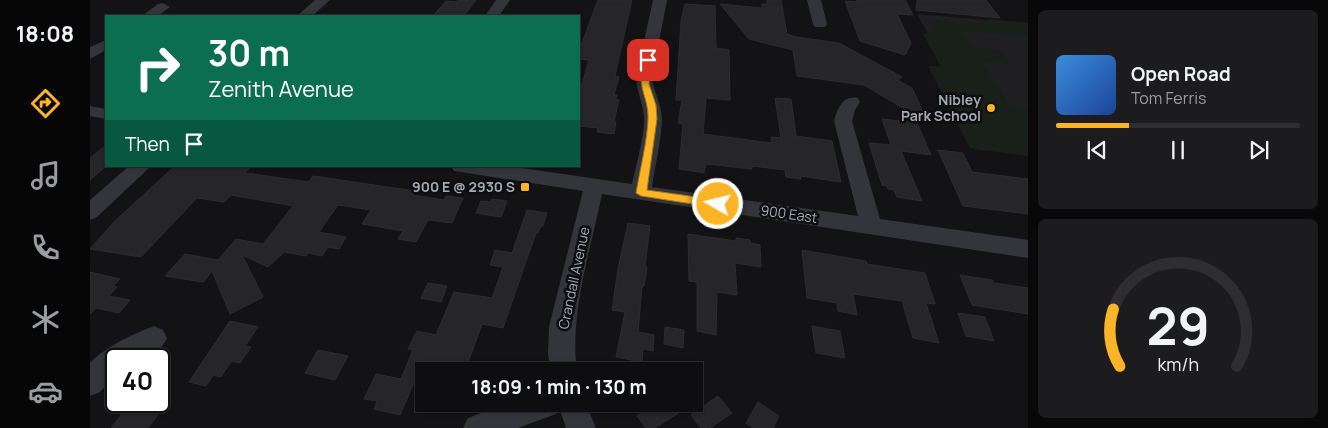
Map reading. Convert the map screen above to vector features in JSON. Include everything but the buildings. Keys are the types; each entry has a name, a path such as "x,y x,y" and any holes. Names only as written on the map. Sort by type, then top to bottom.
{"street":[{"path":"305,15 323,0"},
{"path":"493,15 503,0"},
{"path":"641,193 653,119 651,105 645,90 644,78 660,0"},
{"path":"814,0 820,24"},
{"path":"151,15 163,7"},
{"path":"90,54 105,45"},
{"path":"852,102 846,110 844,121 871,226"},
{"path":"90,111 105,114"},
{"path":"90,212 140,167"},
{"name":"900 East","path":"468,167 1028,249"},
{"name":"Crandall Avenue","path":"562,362 562,327 594,186"},
{"path":"103,367 154,338"},
{"path":"478,428 523,412"},
{"path":"575,412 582,428"}],"shaded area":[{"name":"Nibley Park School","path":"917,14 1028,24 1028,155 974,149 931,66 946,67"},
{"name":"Nibley Park School","path":"927,19 979,23 989,19 1028,23 1028,37 962,31 973,48 1000,50 1010,64 981,61 1011,107 1028,109 1028,156 970,148 928,66 941,67 923,34 935,31"}],"place":[{"name":"Nibley Park School","path":"991,108"},
{"name":"900 E @ 2930 S","path":"525,187"}],"route":[{"path":"648,60 644,84 653,112 653,119 641,193 718,204"}]}
